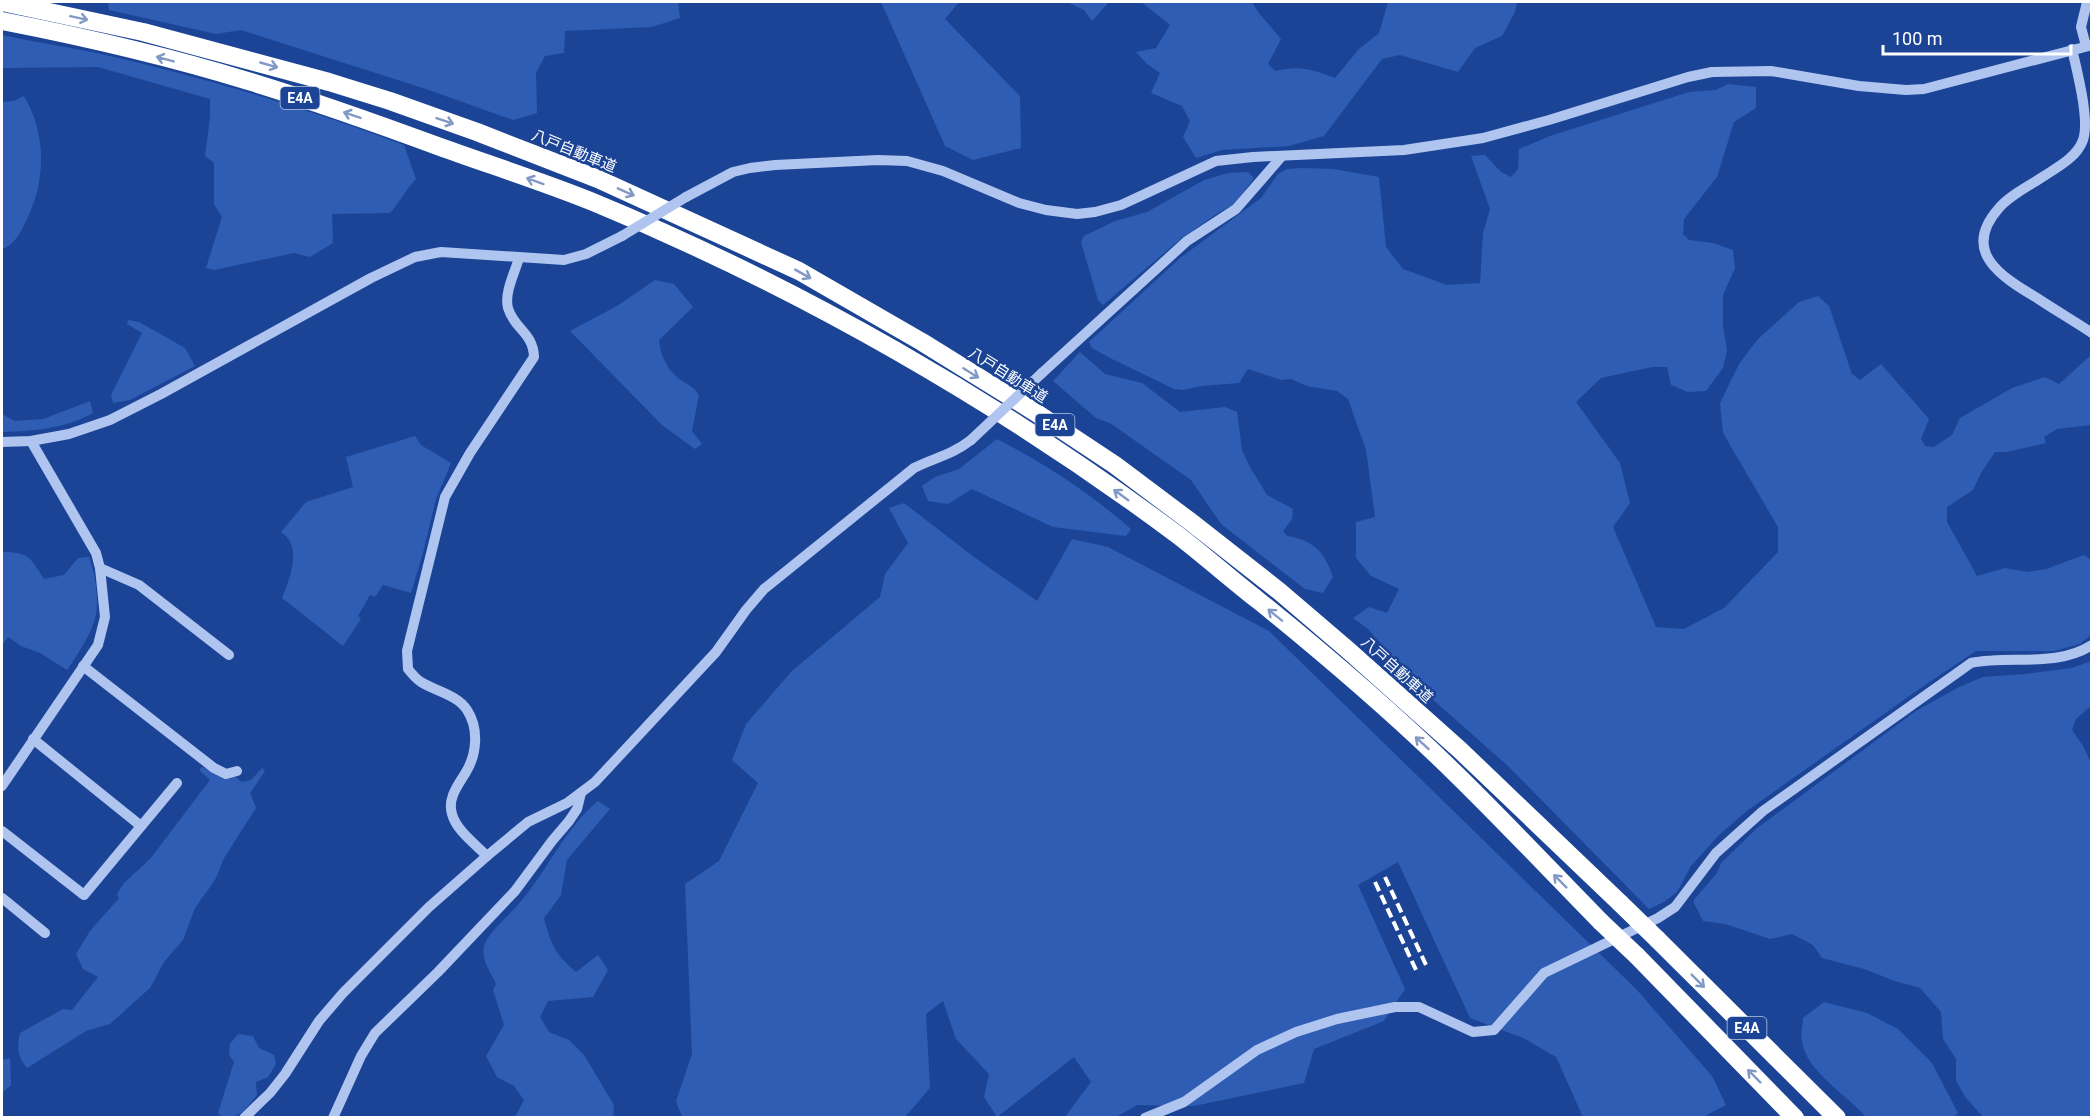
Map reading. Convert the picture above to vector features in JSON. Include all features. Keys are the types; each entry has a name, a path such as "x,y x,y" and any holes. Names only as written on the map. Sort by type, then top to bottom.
{"highway":[{"name":"八戸自動車道","path":"2,2 143,32 329,82 477,132 598,179 800,271 922,342 1115,465 1279,591 1460,750 1657,939 1837,1118"},
{"name":"E4A","path":"2,21 137,52 244,80 354,116 590,201 684,242 790,293 912,360 1024,429 1180,537 1336,665 1456,774 1795,1118"}],"street":[{"path":"2,441 31,441 69,434 110,420 371,278 415,258 441,252 474,252 519,258 564,260 586,254 622,236 686,197 733,172 750,168 878,160 908,161 943,171 1019,203 1046,210 1077,214 1095,212 1121,205 1215,161 1404,150 1483,138 1688,77 1712,72 1771,71 1859,86 1906,90 1944,84 2089,45 2081,27 2087,2"},
{"path":"2072,50 2086,131 2082,143 2066,161 1999,208 1988,227 1983,246 1986,257 2006,279 2091,333"},
{"path":"244,1118 270,1093 319,1021 343,993 429,908 487,856 528,822 581,793 595,782 716,652 764,589 914,468 942,458 971,440 1187,241 1236,209 1282,156"},
{"path":"487,856 461,829 452,814 452,800 456,788 468,770 472,757 475,742 473,722 466,708 419,681 408,669 407,651 445,497 470,453 534,357 534,346 530,337 513,319 507,307 508,294 519,258"},
{"path":"2,786 98,645 105,617 100,568 96,553 31,441"},
{"path":"100,568 139,585 229,655"},
{"path":"1145,1118 1184,1102 1257,1050 1296,1032 1337,1018 1395,1007 1419,1007 1473,1032 1494,1030 1544,973 1658,918 1675,907 1716,853 1763,811 1971,663 1988,659 2066,657 2079,653 2091,645"},
{"path":"83,666 214,768 226,774 237,771"},
{"path":"33,739 141,826"},
{"path":"2,831 84,896 177,783"},
{"path":"333,1118 361,1056 375,1033 459,951 515,891 569,821 577,809 581,793"},
{"path":"2,898 45,933"}],"shaded area":[{"path":"108,2 678,2 680,18 652,27 565,31 564,53 545,56 536,73 537,113 513,120 426,89 241,30 216,34 109,10"},
{"path":"881,2 959,2 945,19 1020,96 1021,148 973,160 945,146"},
{"path":"1067,2 1109,2 1092,21 1084,10"},
{"path":"1141,2 1252,2 1281,39 1268,64 1275,71 1292,68 1305,69 1335,78 1359,49 1379,33 1388,2 1517,2 1515,12 1502,36 1475,48 1458,72 1400,55 1382,59 1324,136 1289,146 1222,150 1196,158 1183,137 1190,121 1182,106 1151,93 1160,73 1136,52 1156,48 1170,25"},
{"path":"2,35 101,54 178,73 330,118 404,145 416,179 390,213 332,214 333,243 310,257 294,253 214,270 206,268 222,217 214,204 214,163 205,156 210,99 98,67 2,68"},
{"path":"1728,84 1756,87 1756,108 1734,122 1717,177 1684,219 1683,234 1689,240 1713,243 1733,250 1735,268 1723,295 1723,326 1727,350 1723,368 1706,391 1688,392 1671,385 1667,367 1652,367 1601,378 1576,402 1620,463 1630,503 1613,527 1656,627 1684,629 1724,608 1778,552 1778,527 1723,433 1720,403 1739,364 1757,340 1799,302 1818,296 1829,306 1852,374 1860,380 1881,364 1929,419 1921,439 1925,446 1934,447 1952,435 1960,418 2012,388 2045,377 2059,384 2091,355 2091,425 2057,429 2044,437 2046,443 2007,452 1995,452 1973,490 1947,507 1947,522 1977,576 2005,568 2027,572 2046,569 2084,555 2091,560 2091,635 2080,644 2054,651 1976,651 1748,810 1719,835 1691,866 1677,892 1664,902 1649,909 1508,766 1404,674 1368,629 1353,618 1369,607 1387,613 1399,589 1371,576 1356,558 1356,522 1375,517 1366,450 1348,399 1337,391 1307,386 1291,379 1281,380 1248,369 1239,383 1183,390 1174,389 1092,348 1089,342 1180,258 1261,198 1278,174 1287,169 1333,169 1379,177 1386,247 1403,269 1447,285 1480,283 1483,233 1490,209 1471,156 1485,155 1501,172 1511,177 1518,169 1519,149 1550,136 1689,92 1716,90"},
{"path":"24,96 37,126 41,158 40,175 33,206 24,225 14,241 3,249 2,102 14,101"},
{"path":"1248,172 1254,178 1235,204 1183,237 1103,305 1098,300 1081,242 1084,236 1115,221 1147,212 1204,180 1228,173"},
{"path":"655,280 674,284 693,307 659,340 667,365 680,380 699,395 692,431 702,444 695,449 662,425 570,331 617,306"},
{"path":"128,320 139,322 185,348 195,366 130,400 113,403 111,395 142,333 127,324"},
{"path":"1080,352 1105,374 1142,383 1180,412 1225,407 1237,412 1242,450 1250,467 1267,495 1293,509 1292,519 1283,531 1287,536 1311,544 1322,555 1330,569 1333,577 1323,593 1305,589 1221,524 1191,480 1110,423 1096,418 1053,381"},
{"path":"90,401 93,413 71,423 37,430 2,432 2,414 15,421 43,419"},
{"path":"415,436 421,445 451,463 436,499 411,593 383,585 375,597 370,595 358,616 361,619 343,646 282,598 291,572 293,554 292,545 281,532 306,502 353,487 346,457"},
{"path":"997,439 1067,480 1131,529 1126,536 1053,527 972,489 948,504 928,501 922,486 935,477 959,469"},
{"path":"904,503 974,557 1037,601 1072,539 1108,547 1269,631 1637,990 1712,1076 1726,1105 1703,1117 1583,1117 1556,1057 1523,1038 1470,1018 1398,862 1358,885 1405,989 1384,1021 1314,1049 1304,1083 1194,1106 1137,1105 1116,1117 1065,1117 1091,1082 1074,1057 997,1117 984,1097 989,1074 956,1039 943,1001 926,1014 930,1088 905,1117 682,1117 676,1101 692,1054 685,884 719,861 758,783 732,760 746,724 792,671 880,597 885,574 908,543 889,508"},
{"path":"2,552 24,555 44,579 64,575 78,558 89,557 96,586 96,614 88,636 67,670 8,637 2,645"},
{"path":"2091,661 2091,706 2076,719 2072,730 2092,765 2091,1117 1983,1117 1966,1098 1956,1081 1956,1059 1943,1039 1941,1012 1920,988 1822,958 1813,945 1792,934 1770,939 1725,924 1703,921 1693,901 1717,873 1721,863 1756,829 1916,711 1959,687 1983,677 2072,668"},
{"path":"202,767 234,776 242,782 251,780 262,768 265,771 250,793 256,808 224,858 215,880 195,908 183,940 164,962 150,988 110,1024 86,1031 27,1068 19,1051 20,1033 63,1009 72,1010 98,977 83,969 76,954 90,931 119,898 117,894 124,883 150,859 210,780 199,770"},
{"path":"598,801 610,809 567,860 561,895 544,918 555,948 563,960 576,972 598,955 608,970 593,997 548,1001 540,1017 549,1032 569,1040 584,1055 614,1105 613,1117 515,1117 524,1100 514,1086 497,1077 486,1056 504,1025 493,990 496,984 485,961 484,946 493,931 527,894 574,825"},
{"path":"1824,1002 1867,1013 1898,1029 1932,1063 1958,1113 1954,1117 1866,1117 1819,1073 1805,1053 1801,1039 1803,1018"},
{"path":"238,1034 253,1036 259,1048 274,1055 276,1064 268,1077 256,1082 257,1095 246,1108 234,1116 222,1117 218,1113 234,1062 229,1055 230,1044"},
{"path":"10,1058 11,1085 2,1093 2,1060"}],"railway":[{"path":"1385,877 1426,965"},
{"path":"1375,882 1416,970"}]}
